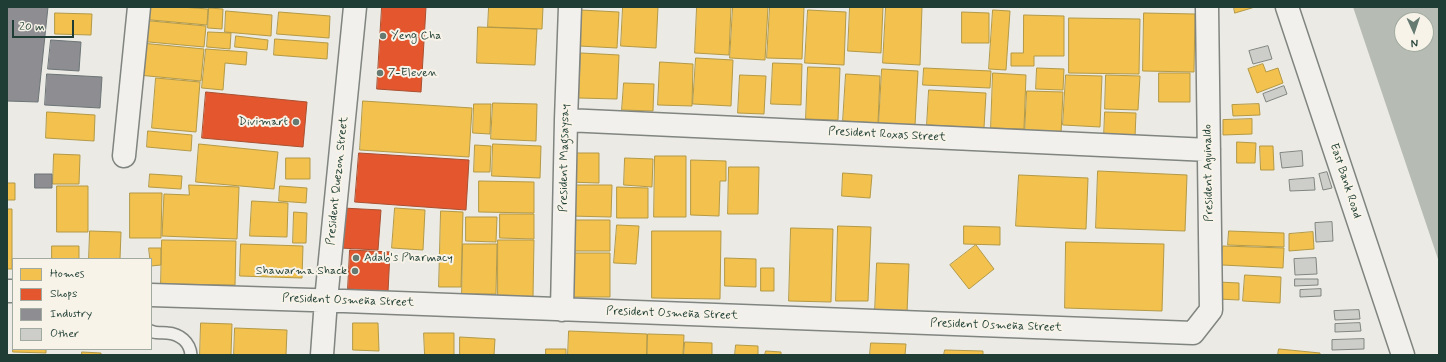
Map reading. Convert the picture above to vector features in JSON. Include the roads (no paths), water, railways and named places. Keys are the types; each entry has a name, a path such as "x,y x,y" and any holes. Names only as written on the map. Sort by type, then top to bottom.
{"street":[{"path":"124,156 139,7"},
{"name":"President Quezon Street","path":"322,355 326,300 355,7"},
{"name":"President Magsaysay","path":"562,310 570,7"},
{"name":"President Aguinaldo","path":"1193,333 1212,310 1207,7"},
{"name":"East Bank Road","path":"1287,7 1403,355"},
{"name":"President Roxas Street","path":"566,120 1209,150"},
{"name":"President Osmeña Street","path":"152,295 326,300 1193,333"}],"lane":[{"path":"152,332 167,333 182,337 191,347 191,355"}],"place":[{"name":"Yeng Cha","path":"383,36"},
{"name":"7-Eleven","path":"380,73"},
{"name":"Divimart","path":"296,122"},
{"name":"Adab's Pharmacy","path":"356,258"},
{"name":"Shawarma Shack","path":"355,271"}]}
